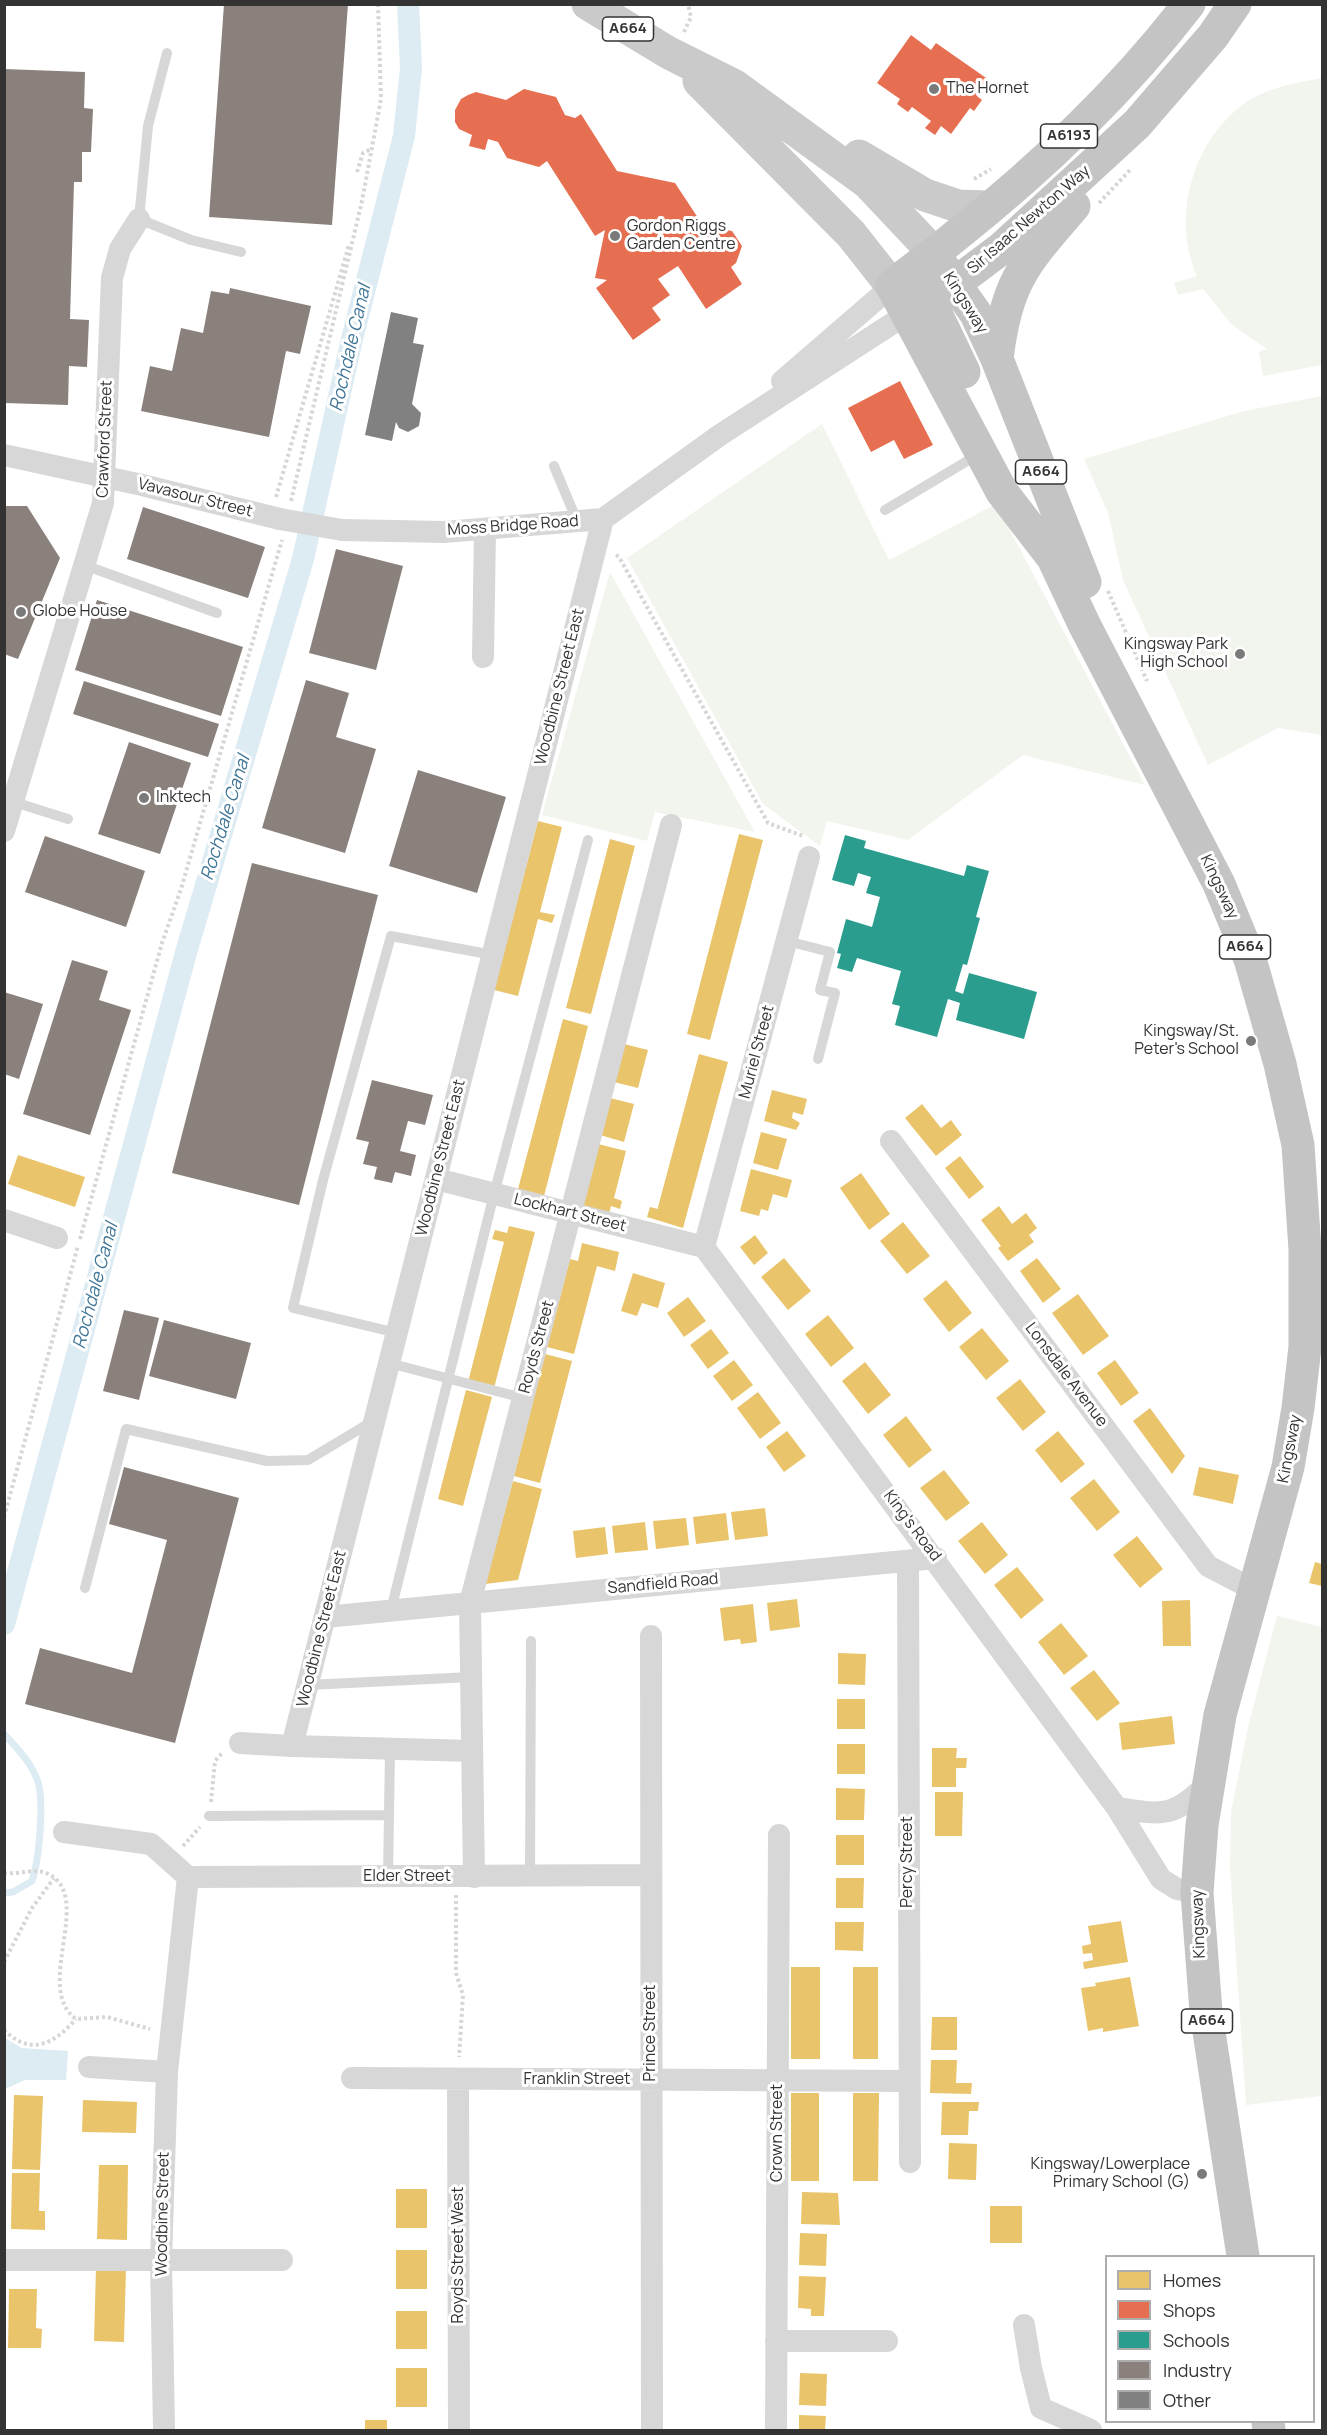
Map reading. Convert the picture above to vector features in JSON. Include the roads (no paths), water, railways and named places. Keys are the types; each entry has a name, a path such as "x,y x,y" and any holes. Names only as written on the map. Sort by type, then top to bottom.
{"highway":[{"name":"A6193","path":"933,252 989,207 1104,105 1155,49 1190,4"},
{"name":"Sir Isaac Newton Way","path":"918,291 1002,248 1137,124 1213,36 1235,4"},
{"name":"A6193","path":"997,359 1001,325 1009,298 1026,263 1088,189 1137,124"},
{"name":"A664","path":"933,252 926,278 918,291 1053,558"},
{"name":"Kingsway","path":"918,291 976,314 997,359 1080,565 1107,668"},
{"name":"Kingsway","path":"918,291 982,452 1002,492 1053,558 1219,884 1250,959 1280,1064 1298,1145 1314,1347 1288,1467 1256,1591 1220,1715 1208,1783 1197,1893 1200,1961 1206,2012 1243,2255"}],"main road":[{"name":"Kingsway","path":"588,4 676,43 868,183 933,252"},
{"name":"Kingsway","path":"676,43 744,124 851,234 918,291"},
{"name":"A664","path":"735,86 807,120 872,165 925,195 958,206 989,207"},
{"name":"A664","path":"841,164 877,203 894,230 918,291"}],"street":[{"name":"Crawford Street","path":"4,831 103,503 102,478 112,278 120,249 139,219"},
{"name":"Moss Bridge Road","path":"281,517 342,530 444,532 603,519 918,291"},
{"name":"Moss Bridge Road","path":"720,435 918,291"},
{"name":"Vavasour Street","path":"4,455 64,466 102,478 281,517"},
{"name":"Woodbine Street East","path":"292,1746 603,519"},
{"path":"483,657 486,529"},
{"name":"Royds Street","path":"465,1877 472,1751 470,1603 671,825"},
{"name":"Muriel Street","path":"704,1247 809,857"},
{"name":"Lonsdale Avenue","path":"891,1141 1208,1566 1256,1591"},
{"name":"Lockhart Street","path":"436,1179 704,1247"},
{"path":"4,1220 57,1238"},
{"name":"King's Road","path":"704,1247 936,1558 1117,1808 1161,1879 1177,1889 1197,1893"},
{"name":"Sandfield Road","path":"325,1617 936,1558"},
{"name":"Percy Street","path":"908,1561 910,2162"},
{"name":"Prince Street","path":"651,1636 652,2430"},
{"path":"240,1743 353,1749 472,1751"},
{"path":"1117,1808 1156,1814 1186,1805 1208,1783"},
{"path":"64,1832 151,1844 188,1877"},
{"name":"Crown Street","path":"776,2430 779,1835"},
{"name":"Elder Street","path":"188,1877 651,1875"},
{"name":"Woodbine Street","path":"164,2430 161,2260 167,2072 188,1877"},
{"path":"89,2067 167,2072"},
{"name":"Franklin Street","path":"352,2078 909,2081"},
{"name":"Royds Street West","path":"458,2079 459,2430"},
{"path":"4,2260 282,2260"},
{"path":"1024,2325 1030,2368 1041,2408 1091,2430"},
{"path":"776,2341 887,2341"}],"lane":[{"path":"167,53 148,126 139,219 191,240 241,252"},
{"path":"885,510 982,452"},
{"path":"554,466 577,521"},
{"path":"84,565 217,614"},
{"path":"14,802 68,819"},
{"path":"391,1610 494,1194 588,840"},
{"path":"397,1333 293,1308 323,1180 391,936 493,955"},
{"path":"787,941 830,952 820,990 835,993 818,1059"},
{"path":"389,1363 523,1398"},
{"path":"85,1588 126,1429 267,1461 308,1460 374,1420"},
{"path":"530,1876 531,1641"},
{"path":"308,1685 471,1677"},
{"path":"388,1877 390,1750"},
{"path":"209,1816 389,1815"}],"waterway":[{"name":"Rochdale Canal","path":"4,1624 187,949 303,559 352,339 404,136 411,68 408,4"},
{"path":"4,1734 31,1766 37,1779 41,1800 39,1845 32,1881 13,1892 4,1893"}],"place":[{"name":"The Hornet","path":"934,89"},
{"name":"Gordon Riggs Garden Centre","path":"615,236"},
{"name":"Globe House","path":"21,612"},
{"name":"Kingsway Park High School","path":"1240,654"},
{"name":"Inktech","path":"144,798"},
{"name":"Kingsway/St. Peter's School","path":"1251,1041"},
{"name":"Kingsway/Lowerplace Primary School (G)","path":"1202,2174"}]}
